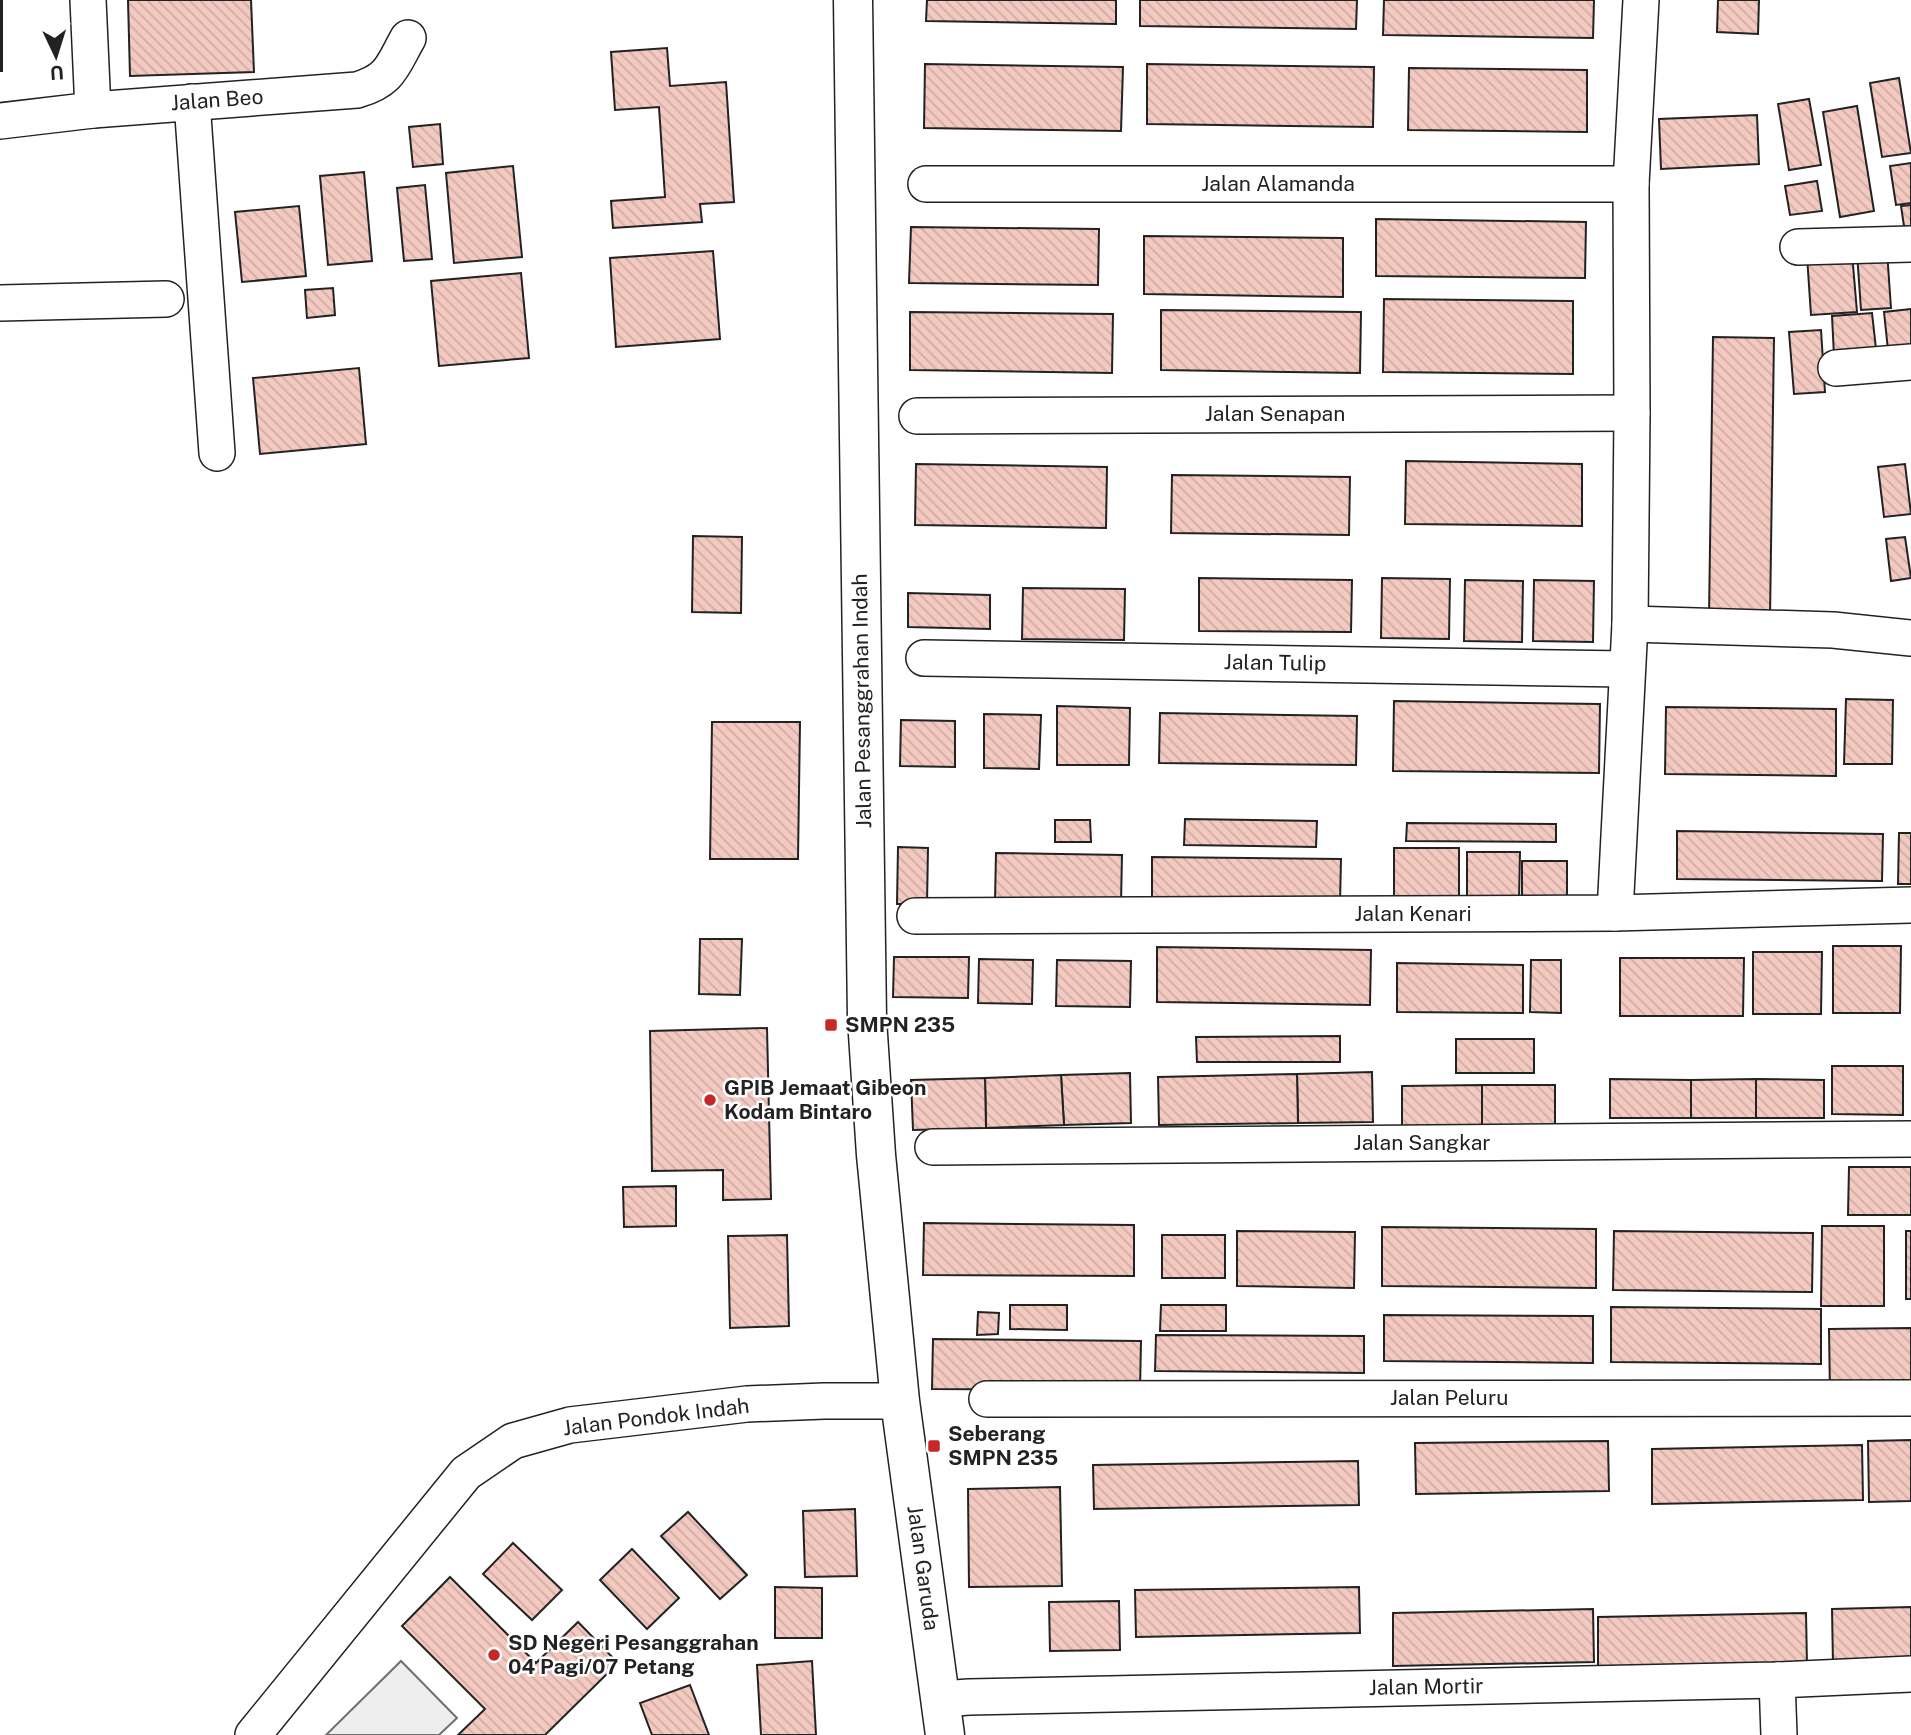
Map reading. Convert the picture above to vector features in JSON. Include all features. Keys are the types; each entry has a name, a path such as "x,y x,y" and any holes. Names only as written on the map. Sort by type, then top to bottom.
{"street":[{"path":"88,0 93,110"},
{"name":"Jalan Pesanggrahan Indah","path":"853,0 867,1019 876,1155 900,1401"},
{"path":"1615,913 1630,624 1630,184 1641,0"},
{"name":"Jalan Beo","path":"0,121 93,110 366,87 375,85 388,74 408,38"},
{"path":"192,102 217,453"},
{"name":"Jalan Alamanda","path":"926,184 1630,184"},
{"path":"1798,247 1911,244"},
{"path":"0,303 166,299"},
{"path":"1836,368 1911,362"},
{"name":"Jalan Senapan","path":"917,416 1632,413"},
{"path":"1630,624 1819,630 1911,638"},
{"name":"Jalan Tulip","path":"924,658 1626,668"},
{"name":"Jalan Kenari","path":"915,916 1615,913 1911,905"},
{"name":"Jalan Sangkar","path":"933,1147 1911,1139"},
{"name":"Jalan Peluru","path":"987,1399 1911,1398"},
{"name":"Jalan Garuda","path":"900,1401 943,1717"},
{"name":"Jalan Pondok Indah","path":"253,1735 466,1473 513,1441 570,1425 747,1405 900,1401"},
{"name":"Jalan Mortir","path":"943,1717 969,1696 1777,1680 1911,1674"},
{"path":"1777,1680 1779,1735"}],"shaded area":[{"path":"401,1661 457,1718 439,1735 326,1735"}],"building":[{"path":"2,0 2,71 0,71"},
{"path":"128,0 251,0 254,72 130,76"},
{"path":"927,0 1116,0 1116,24 926,21"},
{"path":"1140,0 1357,0 1356,29 1140,26"},
{"path":"1384,0 1594,0 1593,38 1383,35"},
{"path":"1718,0 1759,0 1758,34 1717,32"},
{"path":"667,48 670,86 726,82 734,202 700,204 702,222 613,228 611,201 665,197 659,107 615,110 611,52"},
{"path":"925,64 1123,67 1121,131 924,128"},
{"path":"1147,64 1374,67 1373,127 1147,124"},
{"path":"1409,68 1587,70 1587,132 1408,130"},
{"path":"1899,78 1911,153 1882,157 1870,83"},
{"path":"1809,99 1821,165 1789,170 1778,104"},
{"path":"1857,106 1874,211 1840,217 1823,112"},
{"path":"1757,115 1759,164 1661,169 1659,119"},
{"path":"440,124 443,164 413,167 409,127"},
{"path":"1911,163 1911,203 1896,205 1890,166"},
{"path":"513,166 522,257 454,263 446,173"},
{"path":"364,172 372,261 328,265 320,176"},
{"path":"1817,181 1822,211 1790,215 1785,186"},
{"path":"425,185 432,259 404,261 397,188"},
{"path":"1911,205 1911,239 1906,240 1901,206"},
{"path":"299,206 306,276 242,282 235,212"},
{"path":"1376,219 1586,222 1585,278 1376,276"},
{"path":"911,227 1099,229 1098,285 909,283"},
{"path":"1144,236 1343,238 1343,297 1144,294"},
{"path":"713,251 720,339 616,347 610,258"},
{"path":"1887,251 1891,308 1861,310 1857,253"},
{"path":"1852,253 1857,312 1811,315 1807,256"},
{"path":"521,273 529,358 439,366 431,281"},
{"path":"333,288 335,315 307,318 305,290"},
{"path":"1384,299 1573,301 1573,374 1383,372"},
{"path":"1911,309 1911,348 1888,350 1884,312"},
{"path":"1161,310 1361,312 1360,373 1161,370"},
{"path":"910,312 1113,314 1112,373 910,370"},
{"path":"1872,313 1877,358 1834,356 1832,316"},
{"path":"1821,330 1825,392 1794,394 1789,332"},
{"path":"1713,337 1774,338 1770,618 1709,617"},
{"path":"359,368 366,444 260,454 253,378"},
{"path":"1406,461 1582,464 1582,526 1405,524"},
{"path":"916,464 1107,467 1106,528 915,525"},
{"path":"1905,464 1911,514 1884,517 1878,467"},
{"path":"1172,475 1350,477 1349,535 1171,533"},
{"path":"693,536 742,537 741,613 692,612"},
{"path":"1905,537 1911,578 1891,581 1886,539"},
{"path":"1199,578 1352,580 1351,632 1199,631"},
{"path":"1382,578 1450,579 1449,639 1381,638"},
{"path":"1465,580 1523,581 1522,642 1464,641"},
{"path":"1534,580 1594,581 1593,642 1533,641"},
{"path":"1023,588 1125,589 1124,640 1022,639"},
{"path":"908,593 990,595 990,629 908,627"},
{"path":"1846,699 1893,700 1892,764 1844,764"},
{"path":"1394,701 1600,704 1599,773 1393,771"},
{"path":"1057,706 1130,708 1129,765 1057,765"},
{"path":"1666,707 1836,709 1836,776 1665,774"},
{"path":"1160,713 1357,716 1356,765 1159,763"},
{"path":"984,714 1041,715 1039,769 984,768"},
{"path":"901,720 955,721 955,767 900,766"},
{"path":"712,722 800,722 798,859 710,859"},
{"path":"1185,819 1317,821 1316,847 1184,845"},
{"path":"1055,820 1090,820 1091,842 1055,842"},
{"path":"1407,823 1556,824 1556,842 1406,841"},
{"path":"1677,831 1883,834 1882,881 1677,879"},
{"path":"1899,833 1911,833 1911,884 1898,884"},
{"path":"898,847 928,848 927,904 897,904"},
{"path":"1394,848 1459,848 1459,900 1394,900"},
{"path":"1467,852 1520,852 1519,900 1467,900"},
{"path":"996,853 1122,855 1121,903 995,901"},
{"path":"1152,857 1341,859 1340,903 1152,900"},
{"path":"1522,861 1567,861 1567,909 1522,909"},
{"path":"700,939 742,939 740,995 699,994"},
{"path":"1833,946 1901,946 1900,1013 1833,1013"},
{"path":"1157,947 1371,950 1370,1005 1157,1002"},
{"path":"1753,952 1822,952 1821,1014 1753,1014"},
{"path":"894,957 969,957 968,998 893,997"},
{"path":"1620,958 1744,958 1743,1016 1620,1016"},
{"path":"979,959 1033,960 1032,1004 978,1003"},
{"path":"1057,960 1131,961 1130,1007 1056,1006"},
{"path":"1531,960 1561,960 1561,1013 1530,1012"},
{"path":"1397,963 1523,965 1523,1013 1397,1012"},
{"name":"GPIB Jemaat Gibeon Kodam Bintaro","path":"767,1028 771,1199 723,1200 723,1170 652,1171 650,1031"},
{"path":"1340,1036 1340,1062 1197,1062 1196,1037"},
{"path":"1456,1039 1534,1039 1534,1073 1456,1073"},
{"path":"1832,1066 1903,1066 1903,1115 1832,1114"},
{"path":"1372,1072 1373,1122 1298,1123 1297,1074"},
{"path":"1130,1073 1131,1123 1064,1125 1061,1075"},
{"path":"1297,1074 1298,1123 1159,1125 1158,1077"},
{"path":"1061,1075 1064,1125 986,1128 985,1078"},
{"path":"985,1078 986,1128 913,1130 911,1080"},
{"path":"1610,1079 1691,1080 1691,1118 1610,1118"},
{"path":"1756,1079 1756,1118 1691,1118 1691,1080"},
{"path":"1756,1079 1824,1080 1824,1118 1756,1118"},
{"path":"1482,1085 1482,1126 1402,1127 1402,1086"},
{"path":"1482,1085 1555,1085 1555,1126 1482,1126"},
{"path":"1849,1167 1911,1167 1911,1215 1848,1215"},
{"path":"676,1186 676,1226 624,1227 623,1187"},
{"path":"924,1223 1134,1225 1134,1276 923,1275"},
{"path":"1822,1226 1884,1226 1884,1306 1821,1306"},
{"path":"1382,1227 1596,1229 1596,1288 1382,1286"},
{"path":"1237,1231 1355,1232 1354,1288 1237,1286"},
{"path":"1614,1231 1813,1233 1812,1292 1613,1290"},
{"path":"1906,1231 1911,1231 1911,1299 1906,1299"},
{"path":"787,1235 789,1326 730,1328 728,1236"},
{"path":"1162,1235 1225,1235 1225,1278 1162,1278"},
{"path":"1010,1305 1067,1305 1067,1330 1010,1329"},
{"path":"1161,1305 1226,1305 1226,1331 1160,1331"},
{"path":"1611,1307 1821,1309 1821,1364 1611,1362"},
{"path":"978,1312 999,1313 998,1334 977,1335"},
{"path":"1384,1315 1593,1316 1593,1363 1384,1361"},
{"path":"1911,1328 1911,1393 1830,1394 1829,1329"},
{"path":"1156,1335 1364,1336 1364,1373 1155,1371"},
{"path":"933,1339 1141,1341 1140,1390 932,1389"},
{"path":"1911,1440 1911,1501 1869,1502 1868,1441"},
{"path":"1608,1441 1609,1491 1416,1494 1415,1443"},
{"path":"1862,1445 1863,1500 1652,1504 1652,1449"},
{"path":"1358,1461 1359,1505 1094,1509 1093,1465"},
{"path":"1060,1487 1062,1586 969,1587 968,1489"},
{"path":"855,1509 857,1576 805,1577 803,1511"},
{"path":"688,1512 747,1575 720,1599 661,1536"},
{"path":"513,1543 562,1590 532,1620 483,1574"},
{"path":"632,1549 679,1598 647,1629 600,1580"},
{"path":"450,1577 536,1663 578,1622 618,1663 545,1735 458,1735 485,1709 402,1626"},
{"path":"775,1587 822,1588 822,1638 775,1638"},
{"path":"1359,1587 1360,1633 1136,1637 1135,1590"},
{"path":"1119,1601 1120,1650 1050,1651 1049,1602"},
{"path":"1911,1607 1911,1662 1833,1664 1832,1609"},
{"path":"1593,1609 1594,1662 1393,1666 1393,1613"},
{"path":"1806,1613 1807,1665 1598,1668 1598,1617"},
{"path":"812,1661 816,1735 761,1735 757,1665"},
{"path":"690,1685 709,1735 652,1735 640,1703"}],"place":[{"name":"SMPN 235","path":"831,1025"},
{"name":"GPIB Jemaat Gibeon Kodam Bintaro","path":"710,1100"},
{"name":"Seberang SMPN 235","path":"934,1446"},
{"name":"SD Negeri Pesanggrahan 04 Pagi/07 Petang","path":"494,1655"}]}
